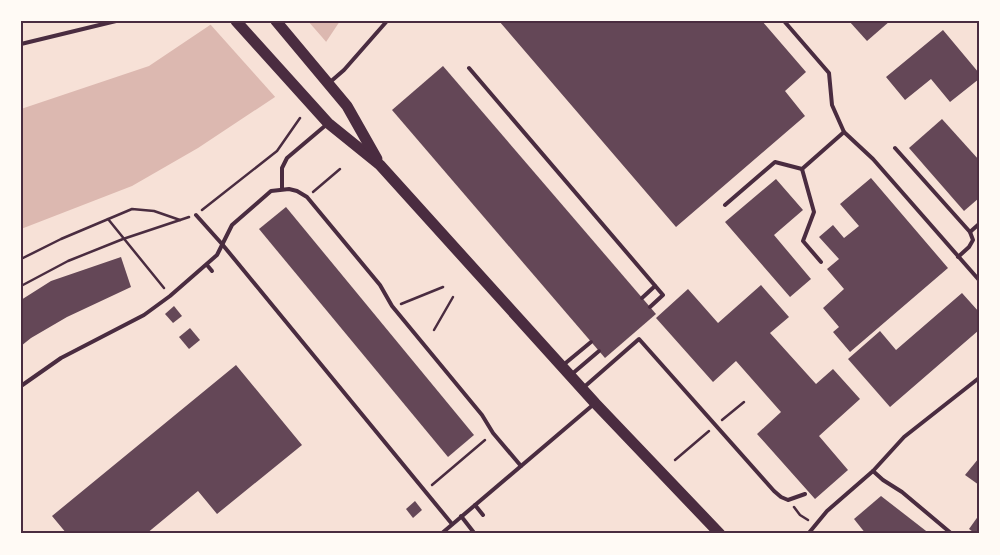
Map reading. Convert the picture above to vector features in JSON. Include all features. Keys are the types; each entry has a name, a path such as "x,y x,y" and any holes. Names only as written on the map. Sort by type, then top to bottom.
{"main road":[{"path":"236,21 328,123 380,165 582,389 720,534"},
{"path":"276,21 347,106 380,165"}],"lane":[{"path":"21,44 116,21"},
{"path":"326,79 354,60 387,21"},
{"path":"784,21 829,73 832,104 844,132 873,159 979,280"},
{"path":"469,68 663,296 650,307"},
{"path":"282,188 282,168 287,158 328,123"},
{"path":"802,169 844,132"},
{"path":"895,148 970,232 973,240 969,247 958,257"},
{"path":"726,204 775,162 802,169"},
{"path":"802,169 814,212 803,241 821,262"},
{"path":"21,386 61,358 144,315 170,296 217,255 232,225 239,217 271,191 282,188 297,191 307,197 380,285 392,306 482,415 493,433 521,466"},
{"path":"196,215 222,244 452,524"},
{"path":"970,232 979,224"},
{"path":"207,265 212,272"},
{"path":"642,298 655,286"},
{"path":"582,389 639,339 781,497 788,500 805,494"},
{"path":"562,366 591,342"},
{"path":"571,376 599,351"},
{"path":"808,534 827,511 873,471 904,437 979,378"},
{"path":"441,534 595,403"},
{"path":"873,471 902,492 952,534"},
{"path":"475,505 483,515"},
{"path":"461,516 475,534"}],"path":[{"path":"21,286 68,261 123,239 196,215 277,152 300,118"},
{"path":"317,188 340,169"},
{"path":"21,259 132,209 154,210 181,220"},
{"path":"108,219 164,288"},
{"path":"400,304 443,286"},
{"path":"434,330 453,297"},
{"path":"425,491 485,440"},
{"path":"788,500 800,515 815,524"}],"shaded area":[{"path":"216,21 340,21 326,42 275,97 198,148 132,186 21,229 21,109 149,66"}],"pier":[{"path":"212,21 308,21 328,44 277,99 210,24"}],"building":[{"path":"499,21 762,21 806,72 785,91 805,116 676,227"},
{"path":"849,21 890,21 867,41"},
{"path":"943,30 979,73 979,79 950,102 931,79 905,100 886,77"},
{"path":"443,66 656,314 605,358 392,110"},
{"path":"942,119 979,160 979,198 964,211 909,148"},
{"path":"871,178 948,268 850,352 833,332 839,327 823,308 844,289 827,269 839,259 819,237 833,225 844,238 859,226 840,204"},
{"path":"776,179 803,210 774,235 811,279 790,297 725,222"},
{"path":"286,207 474,435 448,457 259,229"},
{"path":"121,257 131,287 67,317 21,346 21,300 51,281"},
{"path":"761,285 789,317 770,333 816,384 833,369 860,399 819,436 848,470 815,499 757,434 781,412 736,361 713,382 656,318 688,289 718,323"},
{"path":"962,293 979,312 979,330 890,407 848,359 880,331 896,350"},
{"path":"174,306 182,316 173,323 165,314"},
{"path":"190,328 200,340 189,349 179,337"},
{"path":"236,365 302,445 217,514 198,491 146,534 96,534 94,531 90,534 67,534 52,516"},
{"path":"979,458 979,485 965,475"},
{"path":"881,496 930,534 866,534 854,519"},
{"path":"415,501 422,510 413,518 406,509"},
{"path":"979,515 979,534 976,534 969,529"}]}
